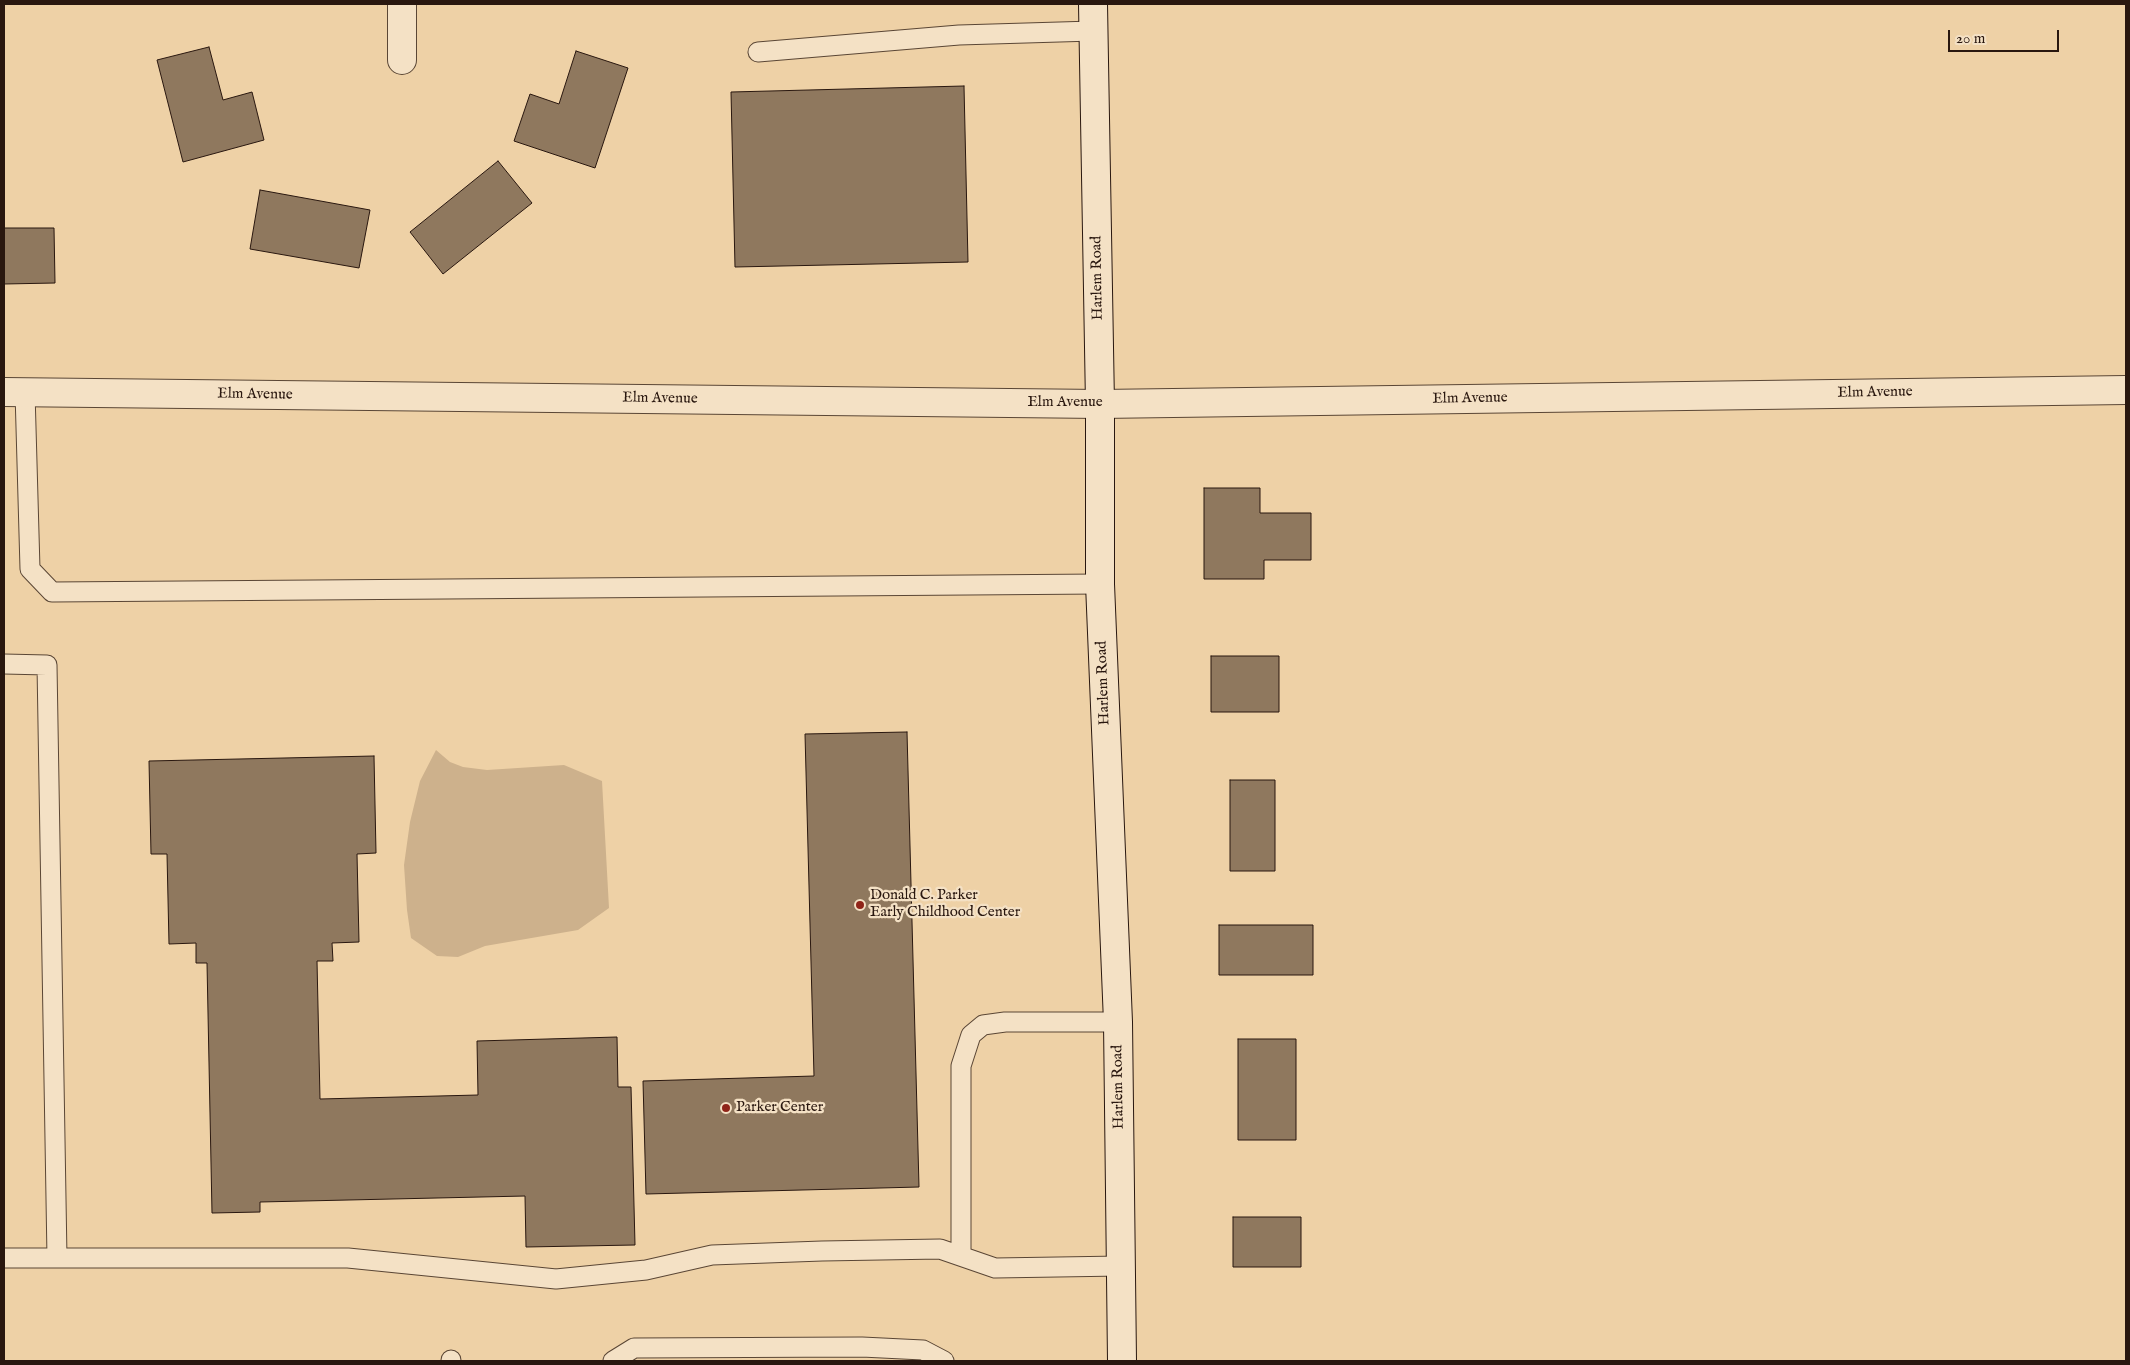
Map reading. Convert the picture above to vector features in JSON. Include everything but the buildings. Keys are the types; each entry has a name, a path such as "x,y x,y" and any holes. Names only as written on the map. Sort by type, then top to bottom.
{"street":[{"path":"402,4 402,60"},
{"name":"Harlem Road","path":"1093,4 1100,404 1100,584 1118,1022 1122,1361"},
{"name":"Elm Avenue","path":"14,392 1100,404 2126,390"}],"lane":[{"path":"758,52 959,35 1093,31"},
{"path":"14,392 30,569 52,592 1100,584"},
{"path":"4,664 48,664 57,1258"},
{"path":"961,1256 961,1066 971,1035 983,1025 1005,1022 1118,1022"},
{"path":"4,1258 348,1258 556,1279 646,1270 712,1254 940,1249 995,1268 1121,1266"},
{"path":"614,1361 634,1348 862,1347 923,1350 944,1361"}],"shaded area":[{"path":"436,750 450,762 463,767 487,770 564,765 602,781 609,908 578,930 485,946 458,957 437,956 411,938 404,865 410,822 420,781"}],"place":[{"name":"Donald C. Parker Early Childhood Center","path":"860,905"},
{"name":"Parker Center","path":"726,1108"}]}
